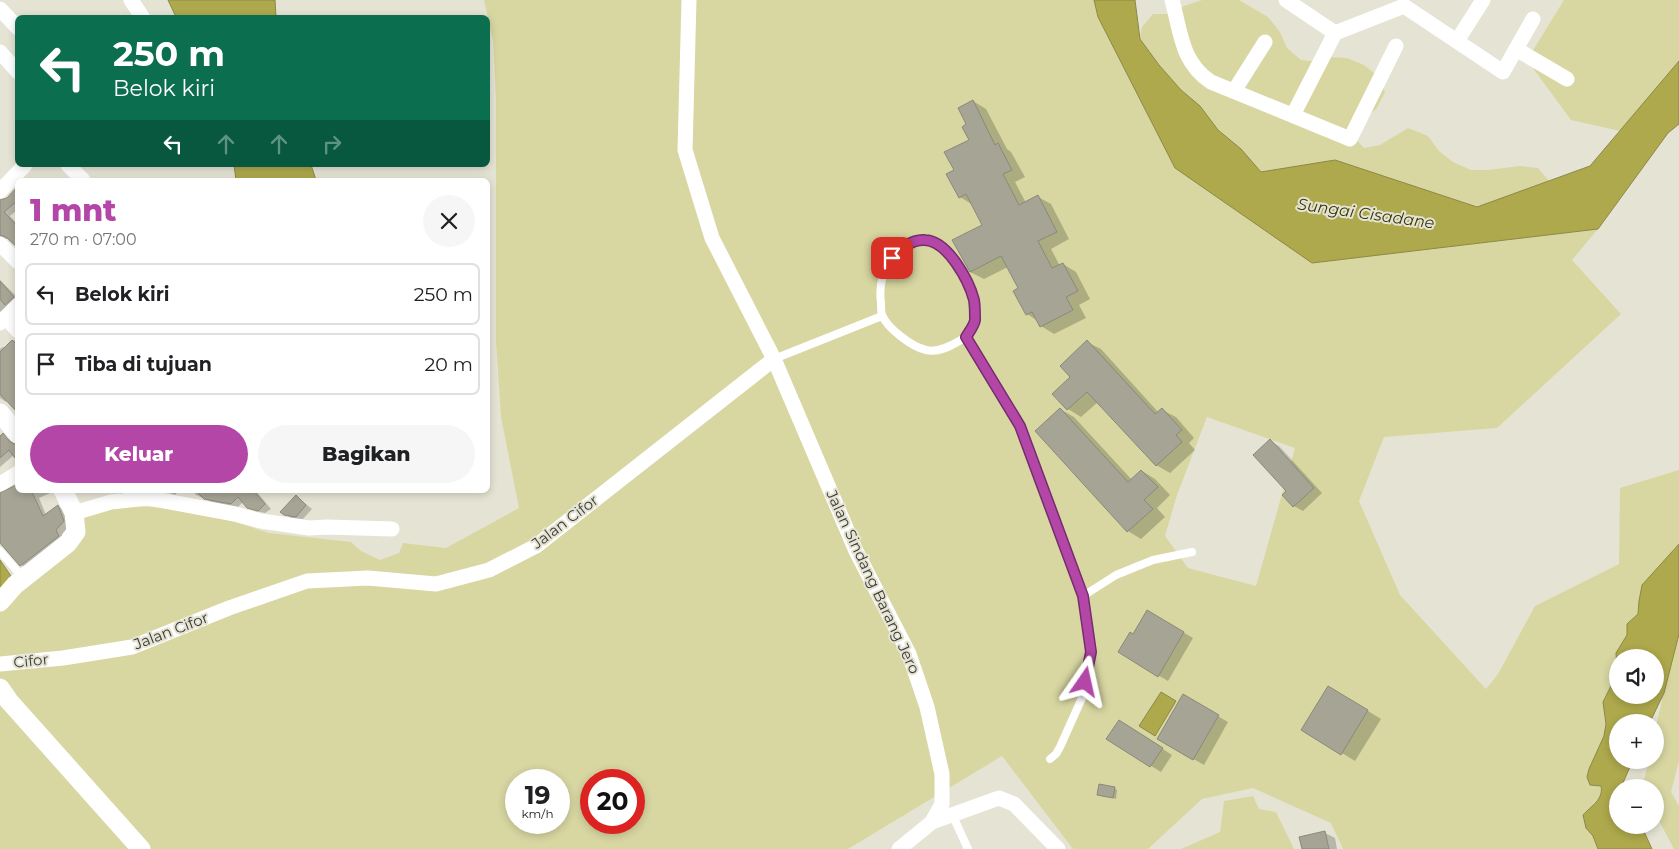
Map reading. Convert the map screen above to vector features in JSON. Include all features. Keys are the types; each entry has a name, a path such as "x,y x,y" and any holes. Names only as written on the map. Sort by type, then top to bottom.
{"street":[{"path":"131,0 141,15"},
{"name":"Jalan Sindang Barang Jero","path":"689,0 685,150 712,238 774,359 856,551 909,654 927,707 942,774 941,816"},
{"path":"1172,0 1187,58 1196,71 1211,82 1350,139 1396,46"},
{"path":"1286,0 1335,33"},
{"path":"1458,41 1483,0"},
{"path":"1293,115 1335,33 1404,6 1503,72 1532,19"},
{"path":"0,9 15,25"},
{"path":"1234,91 1265,42"},
{"path":"1516,48 1568,79"},
{"path":"0,52 15,69"},
{"path":"0,191 23,167"},
{"path":"70,167 81,178"},
{"path":"0,244 15,259"},
{"path":"15,308 3,320 15,329"},
{"name":"Jalan Cifor","path":"63,658 132,646 229,608 307,581 368,578 436,584 489,570 536,546 774,359"},
{"path":"0,413 15,429"},
{"path":"0,484 15,475"},
{"path":"0,602 15,585 68,542 76,532 74,512 64,493"},
{"path":"74,512 111,502 148,498 235,514 261,521 309,528 392,529"},
{"name":"Cifor","path":"0,664 63,658"},
{"path":"0,688 9,701 141,849"},
{"path":"899,849 941,816 999,798 1014,804 1058,849"}],"lane":[{"path":"926,240 943,246 960,269 974,301 975,322 966,337 948,348 927,351 911,344 895,332 882,316 880,296 882,275 892,258 902,248 913,242 926,240"},
{"name":"Jalan Cifor","path":"774,359 882,316"},
{"path":"966,337 1020,426 1083,596 1091,652 1082,698 1056,754 1050,759"},
{"path":"0,551 23,578"},
{"path":"1083,596 1116,576 1153,560 1192,552"},
{"path":"941,816 968,849"}],"shaded area":[{"path":"484,0 1094,0 1098,17 1175,168 1312,263 1598,229 1572,260 1621,314 1497,428 1384,437 1359,501 1400,595 1486,689 1498,674 1535,606 1619,564 1620,488 1679,470 1679,544 1674,548 1639,601 1638,614 1627,624 1627,635 1618,649 1609,649 1609,690 1603,702 1606,724 1604,736 1587,777 1590,785 1601,786 1602,791 1590,809 1586,828 1593,836 1598,849 1343,849 1331,823 1253,788 1202,799 1148,849 1073,849 1002,756 848,849 0,849 0,608 55,558 78,512 126,506 194,509 269,533 351,542 361,551 380,560 399,553 403,543 446,548 519,508 501,417 496,341 496,97 490,15 487,15","holes":["1207,417 1295,448 1256,586 1188,568 1165,536 1177,495"]},
{"path":"1202,0 1239,0 1268,17 1280,32 1287,48 1301,60 1318,62 1329,57 1347,58 1364,65 1378,76 1385,92 1377,108 1363,120 1352,135 1364,148 1380,145 1408,128 1428,136 1439,151 1453,162 1471,170 1520,166 1538,168 1550,182 1477,207 1335,160 1261,173 1241,149 1218,130 1200,106 1181,90 1159,65 1140,38 1142,27 1153,14 1170,14 1184,6"},
{"path":"1564,0 1679,0 1679,61 1620,131 1571,120 1527,60"},
{"path":"1679,634 1679,761 1671,792 1679,806 1679,849 1674,849 1664,830 1664,779 1644,779 1647,769 1664,769 1664,714 1659,714 1661,704 1664,704 1664,691"},
{"path":"1253,796 1259,809 1276,812 1294,849 1181,849 1220,832 1224,801"}],"water":[{"path":"168,0 275,0 276,15 175,15"},
{"name":"Sungai Cisadane","path":"1094,0 1135,0 1140,39 1159,65 1181,90 1200,106 1218,130 1241,149 1261,172 1335,160 1477,207 1590,166 1679,61 1679,124 1668,133 1598,229 1312,263 1175,168 1098,17"},
{"path":"234,167 312,167 315,178 236,178"},
{"path":"1679,544 1679,634 1664,693 1664,649 1618,649 1627,635 1627,624 1638,614 1642,585"},
{"path":"0,560 11,576 0,591"},
{"path":"1609,690 1609,704 1659,704 1654,714 1609,714 1609,769 1629,769 1625,779 1609,779 1609,834 1645,834 1652,849 1598,849 1593,836 1586,828 1583,815 1601,795 1601,786 1590,785 1587,777 1604,736 1606,724 1603,702"},
{"path":"1161,692 1176,701 1155,736 1139,726"}],"building":[{"path":"973,100 995,145 998,143 1012,170 1003,174 1019,205 1038,195 1057,232 1038,241 1052,268 1063,263 1078,291 1066,297 1073,310 1040,327 1032,312 1026,315 1013,291 1018,288 1001,256 970,272 952,240 982,225 966,194 959,198 946,174 954,170 944,152 969,140 962,127 966,124 958,108"},
{"path":"15,189 15,203 4,212 15,224 15,245 6,237 0,235 0,200 7,198"},
{"path":"0,281 14,297 5,305 0,299"},
{"path":"12,340 15,343 15,410 0,394 0,352"},
{"path":"1087,340 1155,414 1162,408 1182,430 1176,435 1182,442 1156,466 1087,392 1067,410 1052,394 1070,377 1060,366"},
{"path":"1060,408 1128,482 1141,470 1158,487 1144,500 1153,509 1127,532 1035,431"},
{"path":"3,433 10,442 15,444 15,458 9,450 0,458 0,436"},
{"path":"1270,439 1314,488 1293,507 1282,495 1286,491 1253,455"},
{"path":"15,486 15,493 32,493 43,516 58,505 64,521 56,530 59,536 20,566 0,543 0,493"},
{"path":"198,493 256,493 265,504 258,511 247,508 238,497 231,504 204,499"},
{"path":"296,495 306,505 296,517 284,515 280,512"},
{"path":"1147,610 1184,632 1158,677 1118,652 1130,632 1133,634"},
{"path":"1328,686 1368,710 1341,755 1301,730"},
{"path":"1183,694 1219,715 1193,760 1157,739"},
{"path":"1119,720 1163,748 1150,767 1106,739"},
{"path":"1099,784 1115,787 1113,798 1097,795"},
{"path":"1325,831 1329,849 1302,849 1299,837"}],"route":[{"path":"892,258 902,248 913,242 926,240 943,246 960,269 974,301 975,322 966,337 1020,426 1083,596 1091,652 1085,682"}]}
